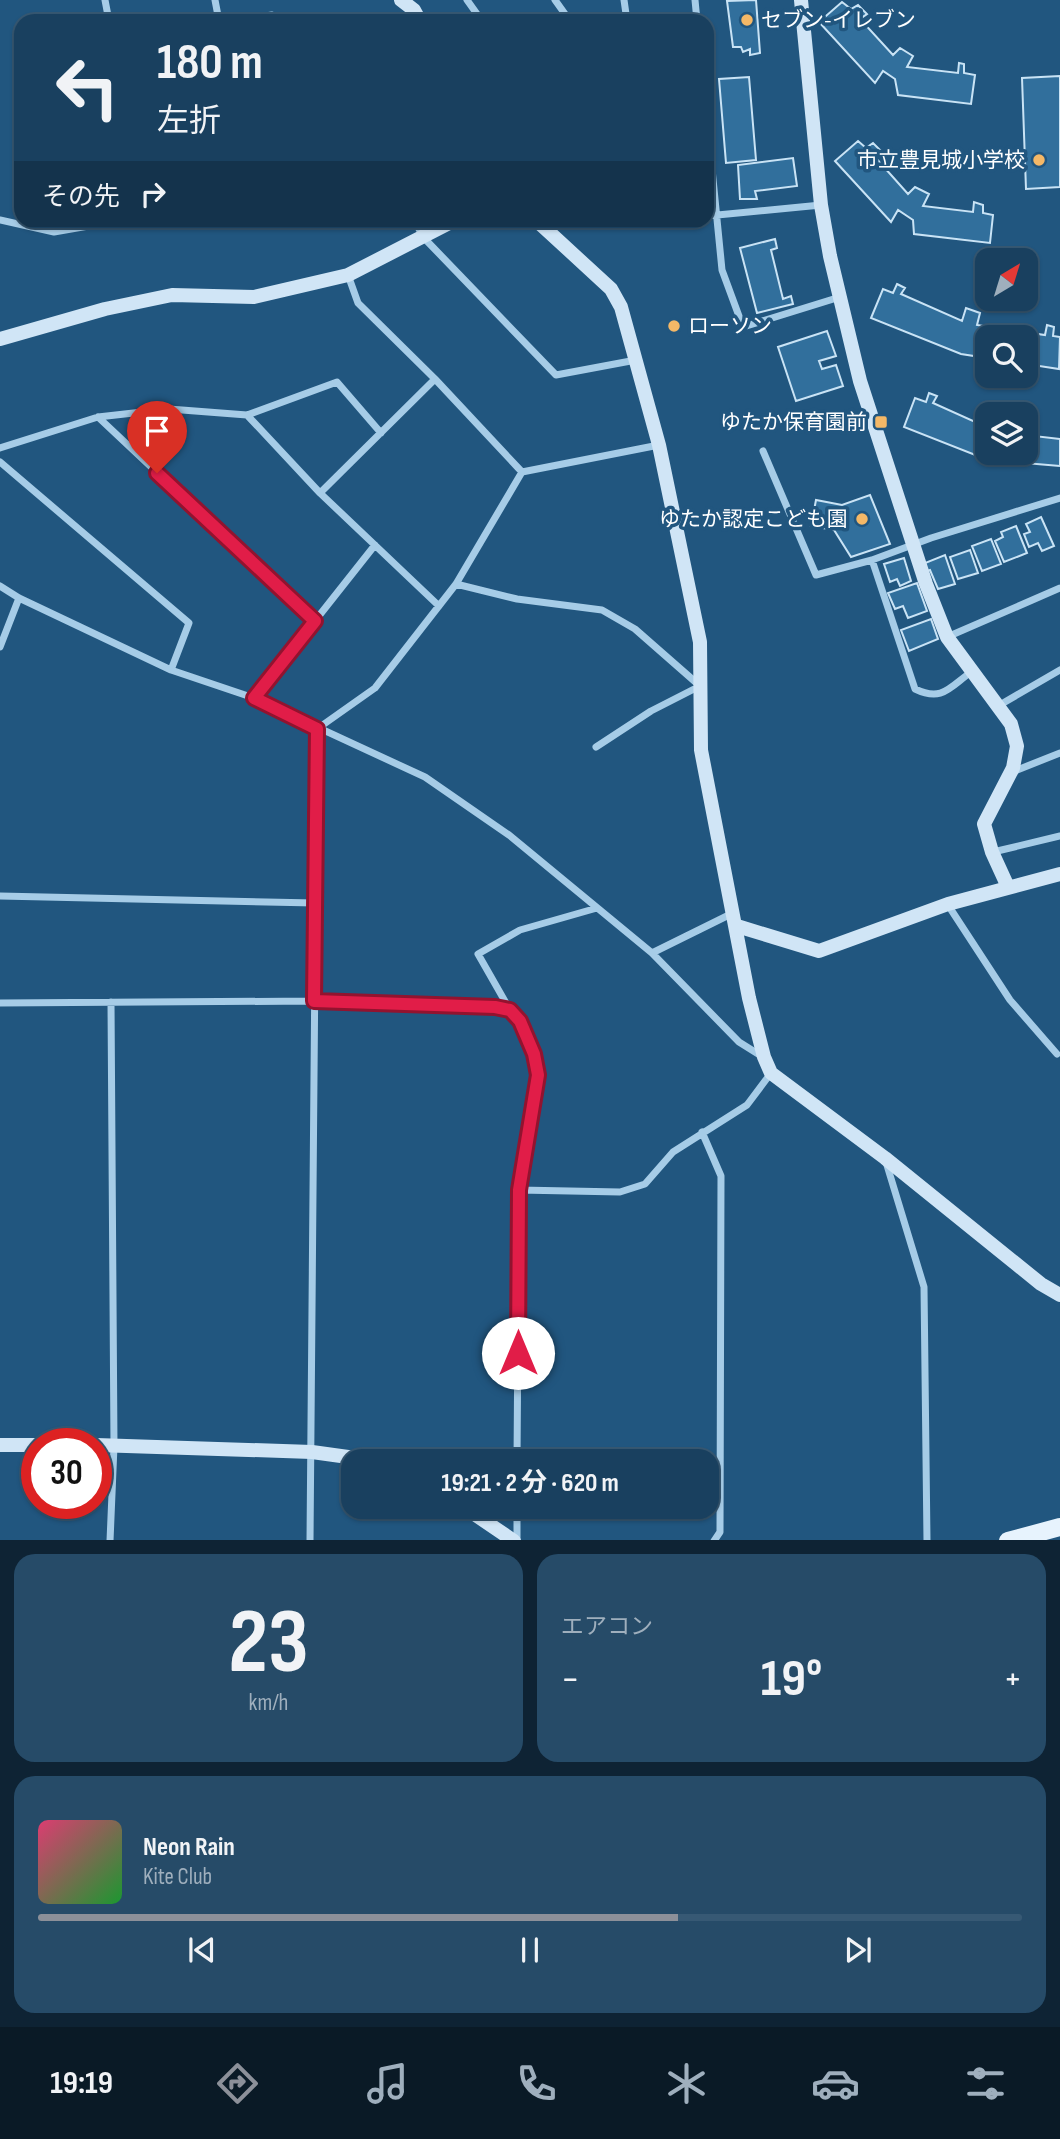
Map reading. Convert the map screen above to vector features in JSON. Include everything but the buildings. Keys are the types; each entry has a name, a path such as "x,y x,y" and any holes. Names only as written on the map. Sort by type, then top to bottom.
{"main road":[{"path":"1012,1540 1060,1527"}],"street":[{"path":"401,0 416,14"},
{"path":"801,0 821,205 839,297 860,381 926,584 947,637 1011,724 1017,746 1010,772 984,824 992,852 1008,887"},
{"path":"714,186 722,270 743,327 839,297"},
{"path":"714,215 821,205"},
{"path":"49,228 54,232 77,228"},
{"path":"418,228 424,238 556,375 636,360"},
{"path":"0,339 105,309 172,295 254,297 348,275 441,228"},
{"path":"545,228 611,289 621,307 659,445 699,642 701,750 750,998 764,1057 771,1073 885,1158 1041,1284 1060,1295"},
{"path":"348,275 358,303 435,379 522,472"},
{"path":"320,493 435,379"},
{"path":"0,448 98,417 169,408 247,415 337,382 381,433"},
{"path":"247,415 320,493 439,606"},
{"path":"98,417 315,621"},
{"path":"317,729 375,688 456,584 522,472 659,445"},
{"path":"763,451 816,575 872,560 1060,498"},
{"path":"0,462 189,623 171,670"},
{"path":"254,698 375,545"},
{"path":"872,560 915,689 929,696 941,694 971,672"},
{"path":"456,584 517,599 602,610 635,629 700,687"},
{"path":"0,586 19,598 171,670 254,698 425,778 509,835 652,953 739,1042 764,1057"},
{"path":"947,637 1060,588"},
{"path":"0,647 19,598"},
{"path":"997,706 1060,670"},
{"path":"596,747 651,711 700,687"},
{"path":"310,1540 317,729"},
{"path":"1010,772 1060,753"},
{"path":"992,852 1060,836"},
{"path":"652,953 736,919 819,951 948,904 1060,874"},
{"path":"0,896 315,903"},
{"path":"948,904 1010,1000 1058,1054"},
{"path":"517,1449 519,1190 538,1075 534,1054 520,1021 510,1010 478,954 520,930 597,908"},
{"path":"0,1003 314,1001 495,1007 510,1010"},
{"path":"110,1540 114,1446 111,1002"},
{"path":"519,1190 620,1192 645,1184 673,1152 747,1105 771,1073"},
{"path":"702,1132 721,1176 720,1532 715,1540"},
{"path":"885,1158 924,1287 927,1540"},
{"path":"0,1445 21,1445"},
{"path":"114,1446 312,1452 341,1456"},
{"path":"482,1519 514,1540"},
{"path":"515,1540 516,1519"}],"place":[{"name":"セブン-イレブン","path":"747,20"},
{"name":"市立豊見城小学校","path":"1039,160"},
{"name":"ローソン","path":"674,326"},
{"name":"ゆたか保育園前","path":"881,422"},
{"name":"ゆたか認定こども園","path":"862,519"}],"route":[{"path":"157,473 315,621 254,698 317,729 314,1001 495,1007 510,1010 520,1021 534,1054 538,1075 519,1190 518,1353"}]}
